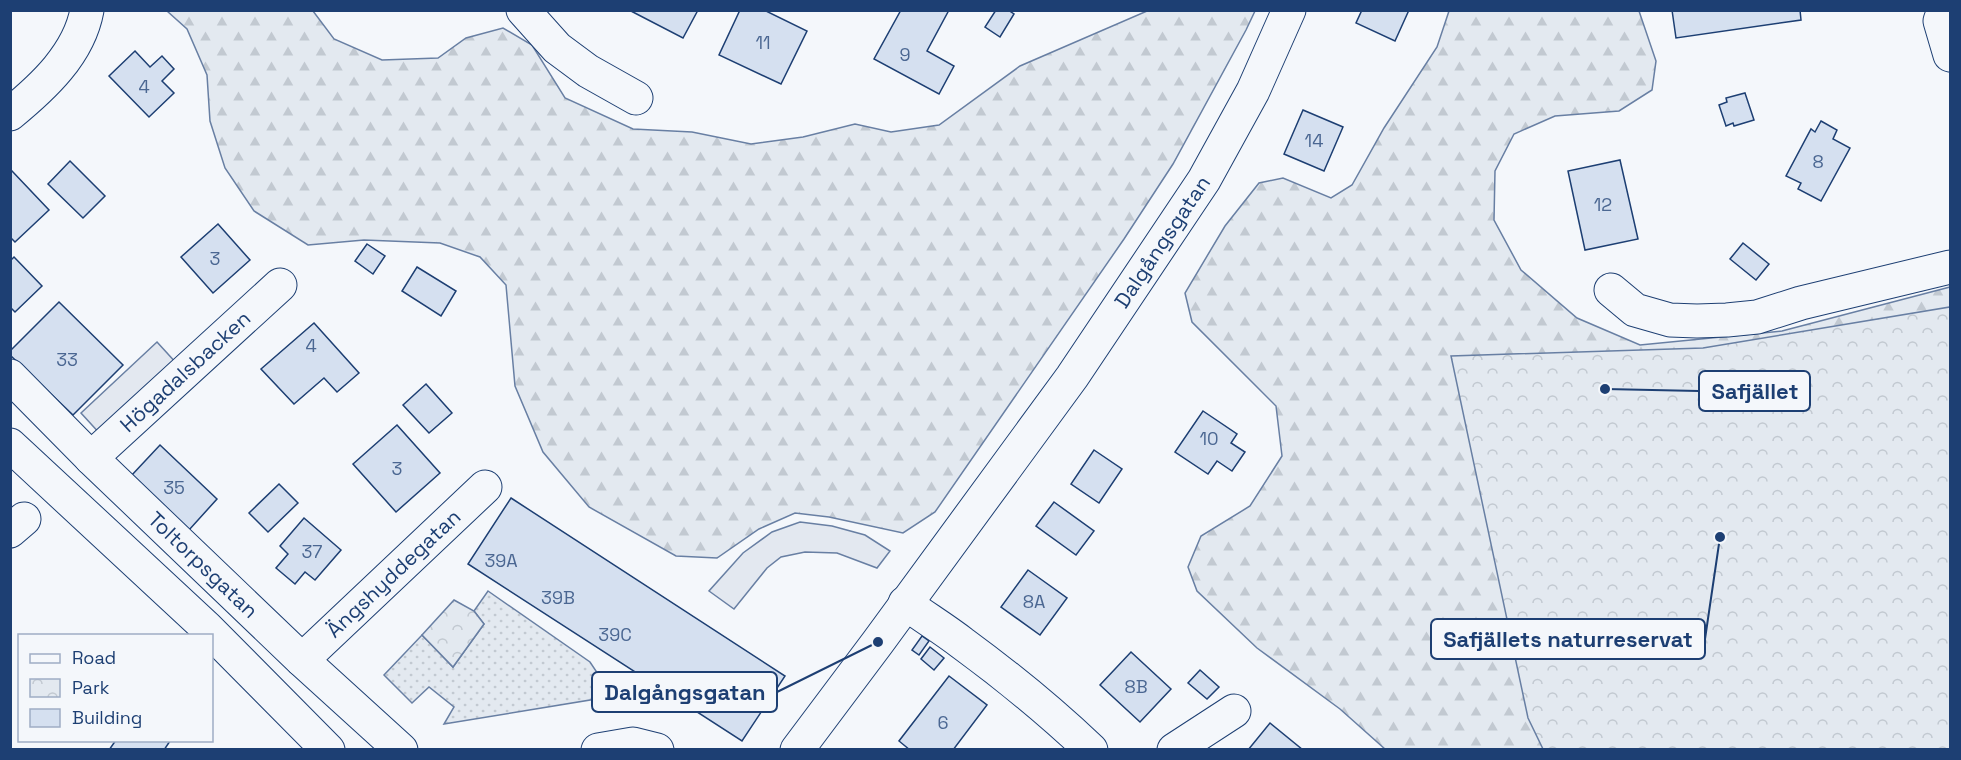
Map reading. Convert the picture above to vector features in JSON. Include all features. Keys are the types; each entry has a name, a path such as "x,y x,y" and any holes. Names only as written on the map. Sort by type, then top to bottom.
{"street":[{"path":"10,114 46,82 67,57 81,31 87,10"},
{"path":"523,10 557,48 588,71 636,98"},
{"name":"Dalgångsgatan","path":"803,748 905,603 1072,377 1204,180 1252,91 1289,10"},
{"path":"1950,14 1946,10 1940,21 1950,55"},
{"path":"1611,290 1635,310 1670,320 1727,320 1757,317 1801,303 1950,267"},
{"name":"Högadalsbacken","path":"91,458 280,285"},
{"name":"Toltorpsgatan","path":"10,376 91,458 302,660 401,750"},
{"name":"Toltorpsgatan","path":"10,445 207,628 328,750"},
{"name":"Ängshyddegatan","path":"302,660 485,488"},
{"path":"905,603 1014,681 1091,750"},
{"path":"1174,750 1234,711"},
{"path":"598,750 633,744 657,750"}],"green space":[{"path":"167,11 313,11 334,39 382,60 438,58 466,38 503,28 532,45 565,98 633,129 692,132 751,144 803,137 855,124 891,132 939,125 1020,66 1147,11 1255,11 1173,164 1124,239 935,512 903,533 829,517 795,513 759,529 717,558 676,556 589,507 543,452 515,386 506,285 480,257 440,243 364,240 308,245 254,211 225,168 210,121 207,75 187,29"},
{"path":"1449,11 1639,11 1656,61 1652,90 1619,111 1555,116 1514,134 1495,171 1494,220 1521,270 1577,318 1640,345 1782,331 1950,287 1950,749 1385,749 1340,709 1257,648 1197,591 1188,567 1201,536 1250,506 1282,456 1276,406 1192,322 1185,293 1225,226 1259,183 1283,178 1331,198 1352,185 1384,128 1437,47"},
{"path":"1950,307 1950,749 1543,749 1528,718 1451,356 1703,348"},
{"path":"488,591 590,662 600,677 602,698 444,724 454,707 429,687 412,703 384,675 422,635 453,667 484,624 474,611"},
{"path":"454,600 474,611 484,624 453,667 422,635"}],"shaded area":[{"path":"157,342 178,365 102,436 81,413"},
{"path":"800,522 832,526 865,535 890,551 877,568 837,553 805,552 781,557 767,568 734,609 709,591 743,553 772,532"}],"building":[{"path":"629,10 698,10 683,38"},
{"path":"740,10 764,10 807,31 781,84 719,55"},
{"path":"901,10 949,10 927,51 954,66 939,94 874,59"},
{"path":"996,10 1008,10 1014,14 1000,37 985,27"},
{"path":"1362,10 1409,10 1395,41 1356,23"},
{"path":"1672,10 1800,10 1801,20 1676,38"},
{"path":"135,51 150,67 162,56 174,69 162,81 174,93 149,117 109,76"},
{"path":"1745,93 1754,120 1726,126 1719,105 1727,102 1726,98"},
{"path":"1303,110 1343,127 1324,171 1284,154"},
{"path":"1821,121 1837,130 1833,139 1850,148 1821,201 1798,189 1801,183 1786,176 1811,129 1815,132"},
{"path":"1620,160 1638,239 1585,250 1568,171"},
{"path":"70,161 105,196 83,218 48,184"},
{"path":"12,171 49,210 15,242 10,237 10,173"},
{"path":"218,224 250,260 213,293 181,257"},
{"path":"1743,243 1769,264 1756,280 1730,259"},
{"path":"367,244 385,256 373,274 355,261"},
{"path":"14,257 42,286 15,312 10,307 10,261"},
{"path":"417,267 456,291 441,316 402,291"},
{"path":"59,302 123,365 73,415 10,355 10,351"},
{"path":"314,323 359,373 337,392 324,378 294,404 261,369"},
{"path":"426,384 452,413 429,433 403,405"},
{"path":"1203,411 1237,434 1231,443 1245,452 1232,471 1217,461 1208,474 1175,452"},
{"path":"397,425 440,473 396,512 353,464"},
{"path":"160,445 217,499 189,530 131,476"},
{"path":"1094,450 1122,469 1099,503 1071,484"},
{"path":"279,484 298,503 268,532 249,513"},
{"path":"511,498 785,676 742,741 468,564"},
{"path":"1054,502 1094,531 1076,555 1036,526"},
{"path":"304,518 341,550 315,580 305,572 295,584 276,568 288,554 280,546"},
{"path":"1028,570 1067,598 1040,635 1001,607"},
{"path":"922,636 929,641 919,655 912,650"},
{"path":"930,647 944,658 934,670 921,659"},
{"path":"1131,652 1171,689 1140,722 1100,685"},
{"path":"1200,670 1219,687 1207,699 1188,683"},
{"path":"949,676 987,705 953,750 910,750 899,741"},
{"path":"1270,723 1303,750 1248,750"},
{"path":"115,742 169,742 164,750 109,750"}],"place":[{"name":"Safjället","path":"1605,389"},
{"name":"Safjällets naturreservat","path":"1720,537"},
{"name":"Dalgångsgatan","path":"878,642"}]}
